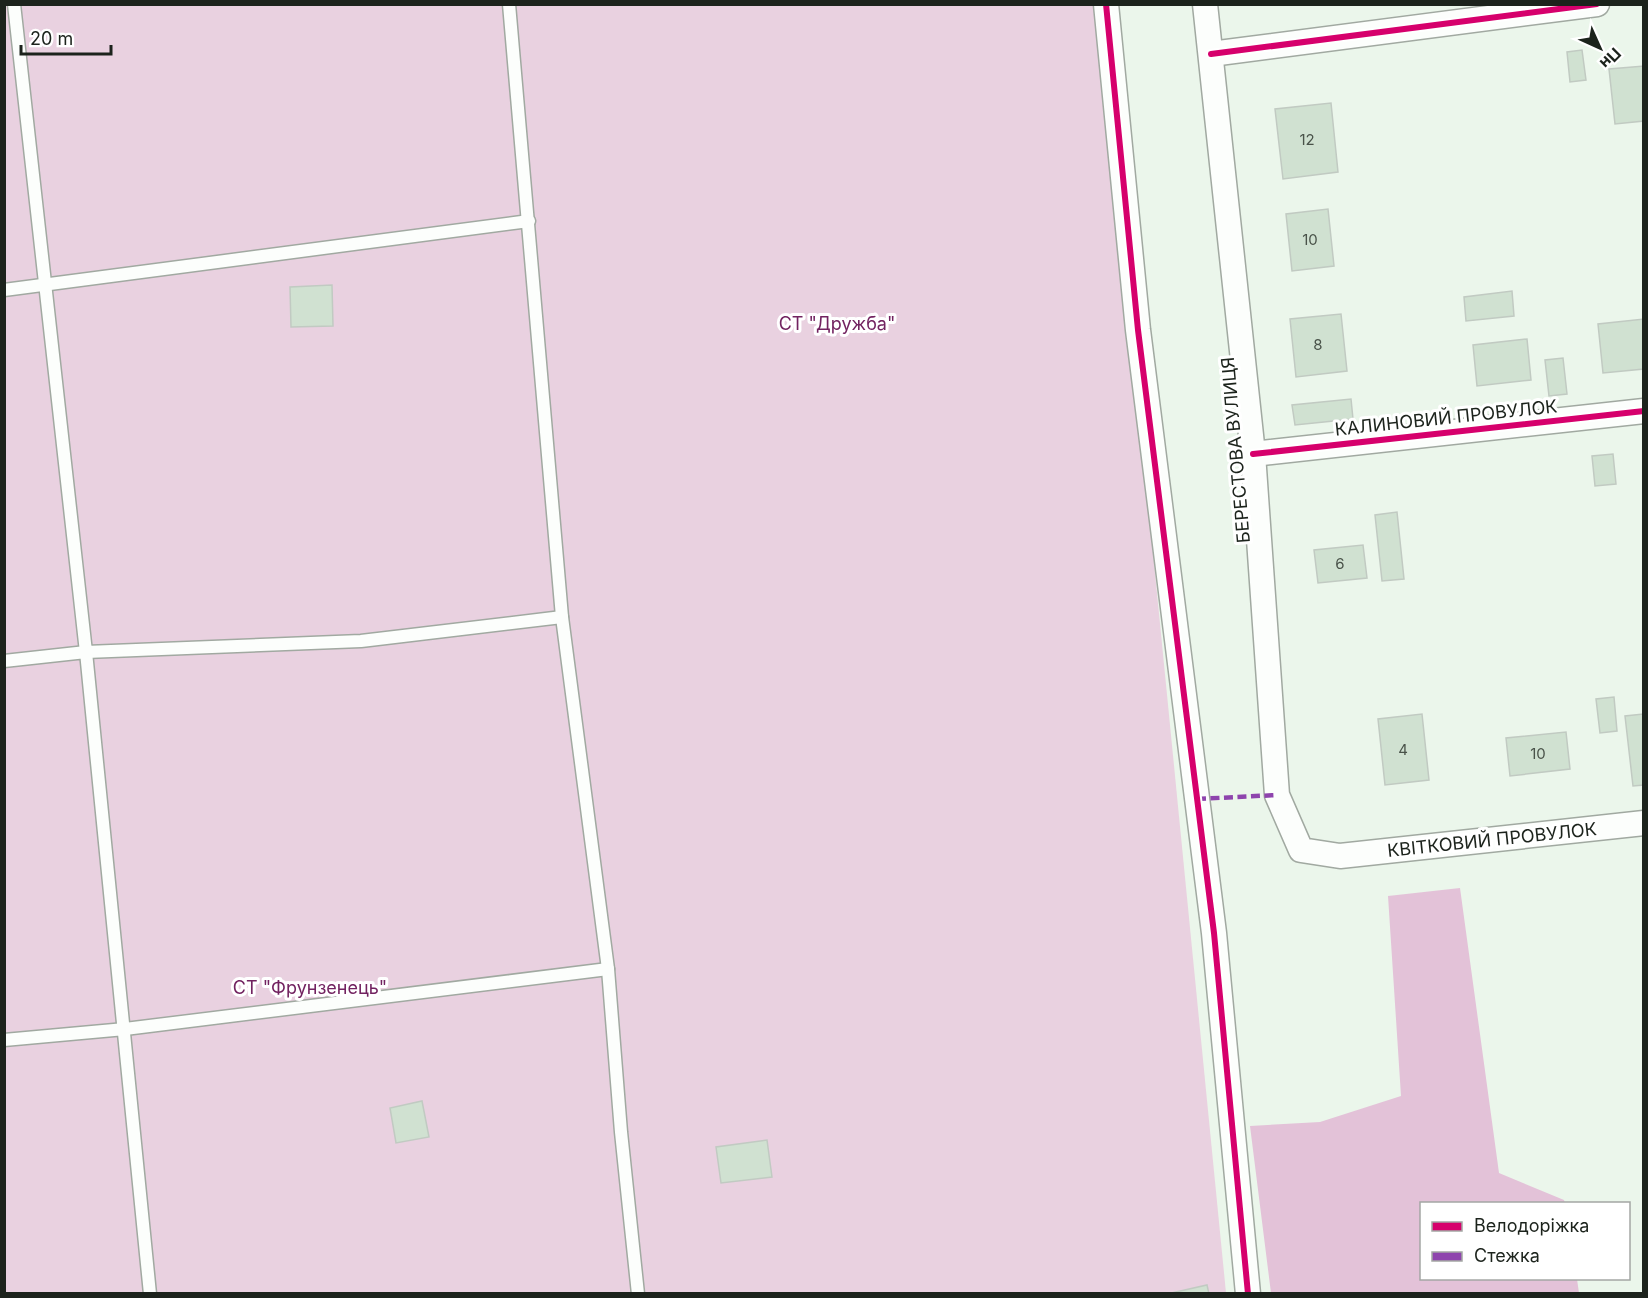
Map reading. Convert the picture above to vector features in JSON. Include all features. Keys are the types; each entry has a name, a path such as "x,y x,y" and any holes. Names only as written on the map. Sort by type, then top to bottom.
{"street":[{"path":"1106,4 1138,330 1214,933 1248,1293"},
{"name":"БЕРЕСТОВА ВУЛИЦЯ","path":"1205,4 1253,454 1277,795 1301,850 1340,856"},
{"path":"1211,54 1597,4"},
{"name":"КАЛИНОВИЙ ПРОВУЛОК","path":"1253,454 1644,411"},
{"name":"КВІТКОВИЙ ПРОВУЛОК","path":"1340,856 1644,823"}],"lane":[{"path":"14,4 86,652 150,1293"},
{"path":"510,4 562,617 608,969 621,1132 638,1293"},
{"path":"4,290 529,221"},
{"path":"4,661 86,652 361,641 562,617"},
{"path":"4,1040 125,1029 608,969"}],"green space":[{"path":"5,5 1099,5 1226,1293 5,1294"}],"shaded area":[{"path":"1460,888 1499,1173 1565,1202 1420,1202 1420,1280 1577,1280 1579,1293 1271,1293 1250,1126 1320,1122 1401,1096 1388,896"}],"building":[{"path":"1582,50 1586,80 1570,82 1567,52"},
{"path":"1644,66 1644,121 1615,124 1609,69"},
{"path":"1331,103 1338,172 1283,179 1275,109"},
{"path":"1328,209 1334,266 1292,271 1286,214"},
{"path":"332,285 333,326 291,327 290,287"},
{"path":"1512,291 1514,316 1466,321 1464,297"},
{"path":"1341,314 1347,371 1296,377 1290,319"},
{"path":"1644,319 1644,369 1603,373 1598,324"},
{"path":"1527,339 1531,380 1477,386 1473,345"},
{"path":"1563,358 1567,394 1549,396 1545,360"},
{"path":"1351,399 1353,419 1295,425 1292,405"},
{"path":"1613,454 1616,484 1595,486 1592,456"},
{"path":"1397,512 1404,579 1382,581 1375,515"},
{"path":"1363,545 1367,578 1318,583 1314,550"},
{"path":"1614,697 1617,731 1600,733 1596,699"},
{"path":"1422,714 1429,780 1385,785 1378,719"},
{"path":"1643,714 1644,785 1633,786 1625,716"},
{"path":"1566,732 1570,769 1510,776 1506,738"},
{"path":"422,1101 429,1137 396,1143 390,1108"},
{"path":"767,1140 772,1177 721,1183 716,1147"},
{"path":"1207,1285 1209,1294 1167,1294"}],"marked path":[{"path":"1197,799 1277,795"}],"cycle path":[{"path":"1106,4 1138,330 1214,933 1248,1294"},
{"path":"1211,54 1597,4"},
{"path":"1253,454 1644,411"}],"park label":[{"name":"СТ \"Дружба\"","path":"837,324"},
{"name":"СТ \"Фрунзенець\"","path":"310,988"}]}
